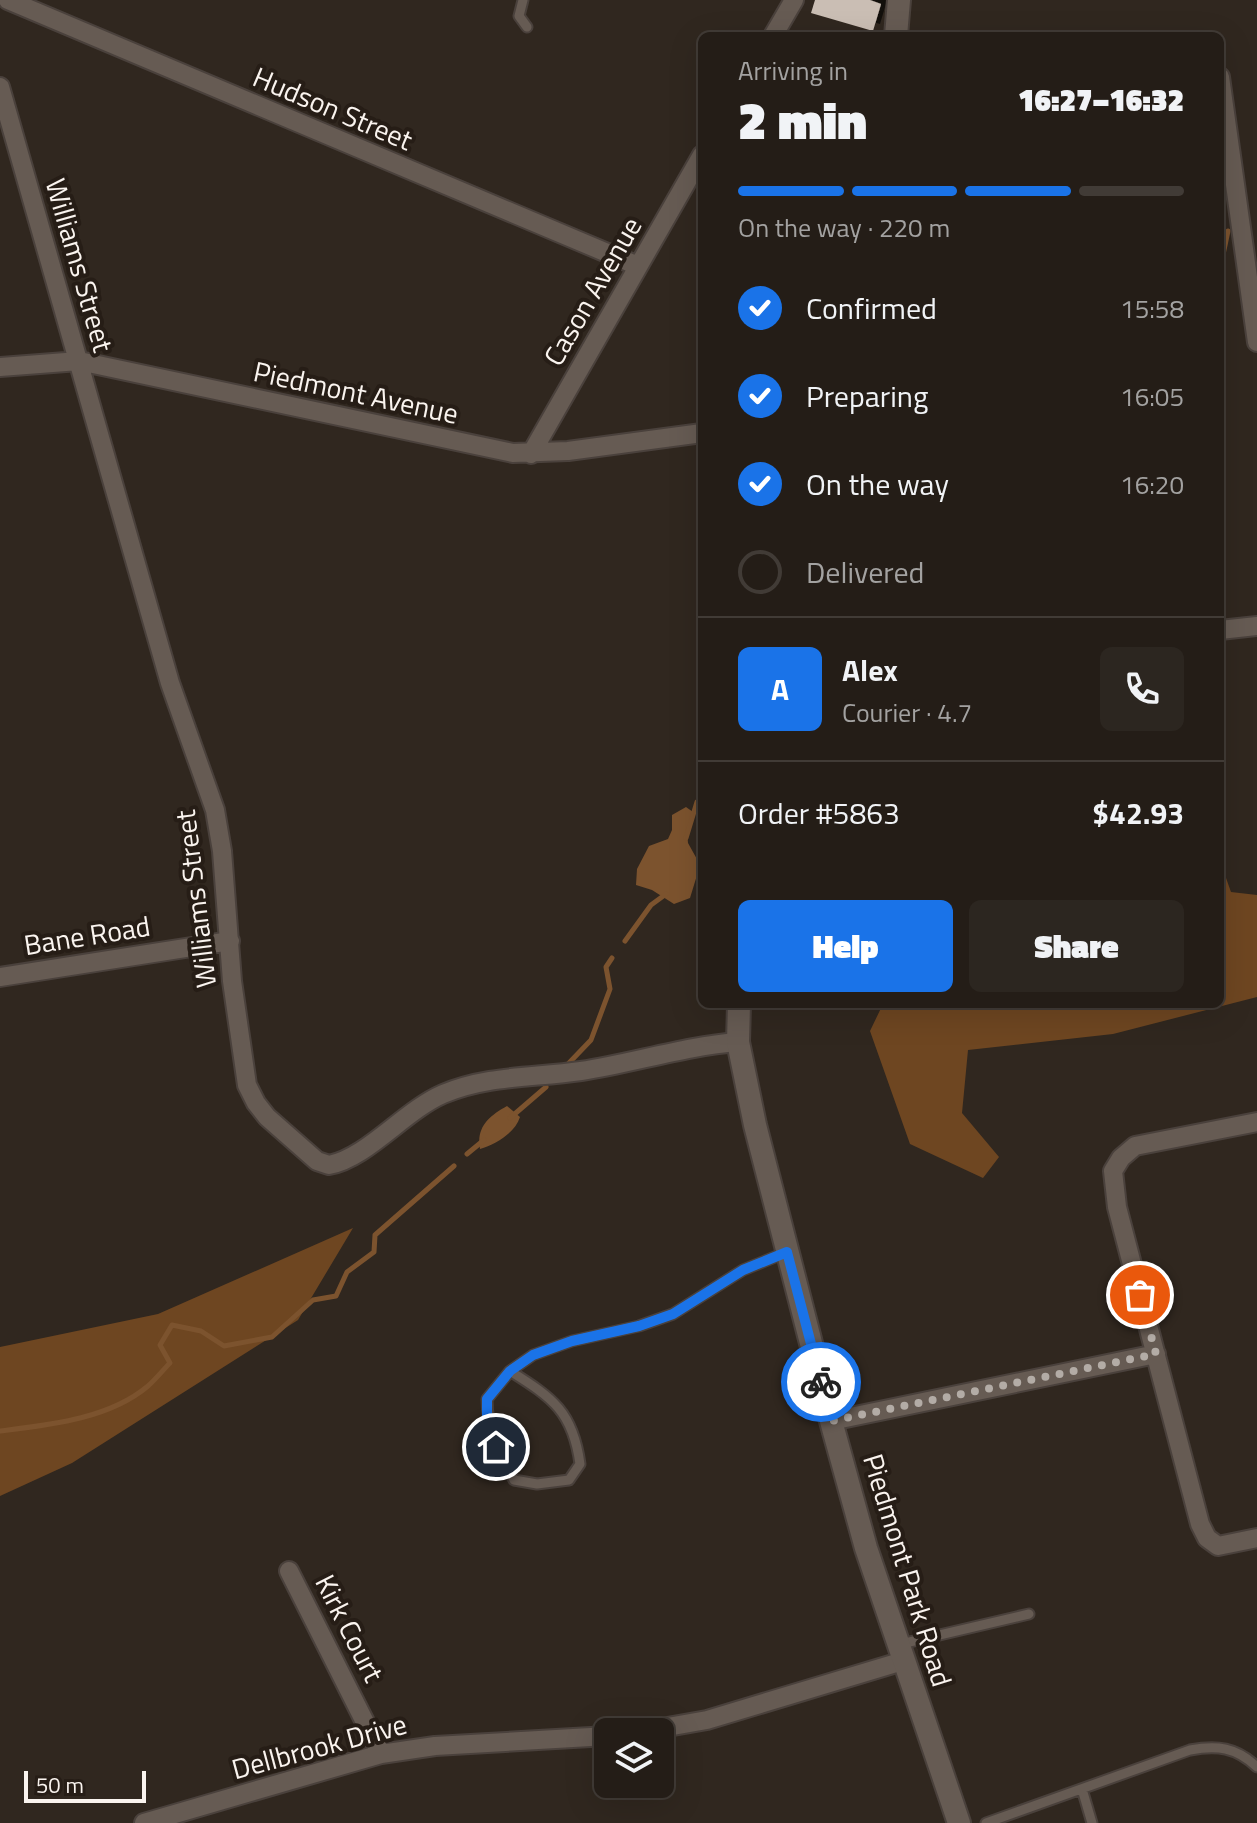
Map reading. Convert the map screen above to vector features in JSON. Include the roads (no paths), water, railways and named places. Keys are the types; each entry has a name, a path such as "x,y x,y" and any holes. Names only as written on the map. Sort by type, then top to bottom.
{"street":[{"name":"Hudson Street","path":"8,0 638,266"},
{"path":"775,32 794,0"},
{"path":"896,32 899,0"},
{"name":"Williams Street","path":"0,87 170,683 215,810 222,851 232,981 247,1085 256,1103 267,1117 322,1164 342,1163 425,1104 476,1082 584,1070 712,1044 738,1042"},
{"path":"1224,103 1257,342"},
{"name":"Cason Avenue","path":"531,454 698,162"},
{"name":"Piedmont Avenue","path":"0,367 79,361 489,449 531,454 698,433"},
{"path":"1224,630 1257,626"},
{"name":"Bane Road","path":"0,977 230,941"},
{"name":"Piedmont Park Road","path":"739,1008 738,1042 755,1125 831,1421 866,1548 959,1823"},
{"path":"1257,1122 1142,1143 1121,1158 1113,1171 1117,1207 1200,1524 1207,1538 1218,1546 1257,1538"},
{"path":"831,1421 1156,1354"},
{"name":"Kirk Court","path":"289,1571 381,1754"},
{"path":"674,1726 707,1720 900,1653"},
{"name":"Dellbrook Drive","path":"144,1823 381,1754 435,1746 594,1737"}],"lane":[{"path":"523,0 519,16 527,27"},
{"path":"510,1371 547,1394 565,1412 577,1443 580,1464 569,1480 537,1484 514,1480 496,1447 487,1419 487,1399 510,1371 533,1355 572,1341 639,1326 673,1314 743,1270 787,1252"},
{"path":"900,1653 1029,1614"},
{"path":"986,1823 1190,1750 1213,1745 1234,1750 1257,1767"},
{"path":"1082,1789 1092,1823"}],"waterway":[{"path":"1224,250 1228,231"},
{"path":"686,838 698,801"},
{"path":"625,941 651,905 666,894"},
{"path":"568,1064 591,1040 610,989 606,967 612,958"},
{"path":"510,1118 546,1087"},
{"path":"467,1154 484,1140"},
{"path":"0,1431 78,1419 132,1397 148,1386 170,1363 160,1345 172,1325 201,1331 224,1346 272,1337 313,1300 336,1296 347,1272 374,1252 375,1235 454,1166"}]}
